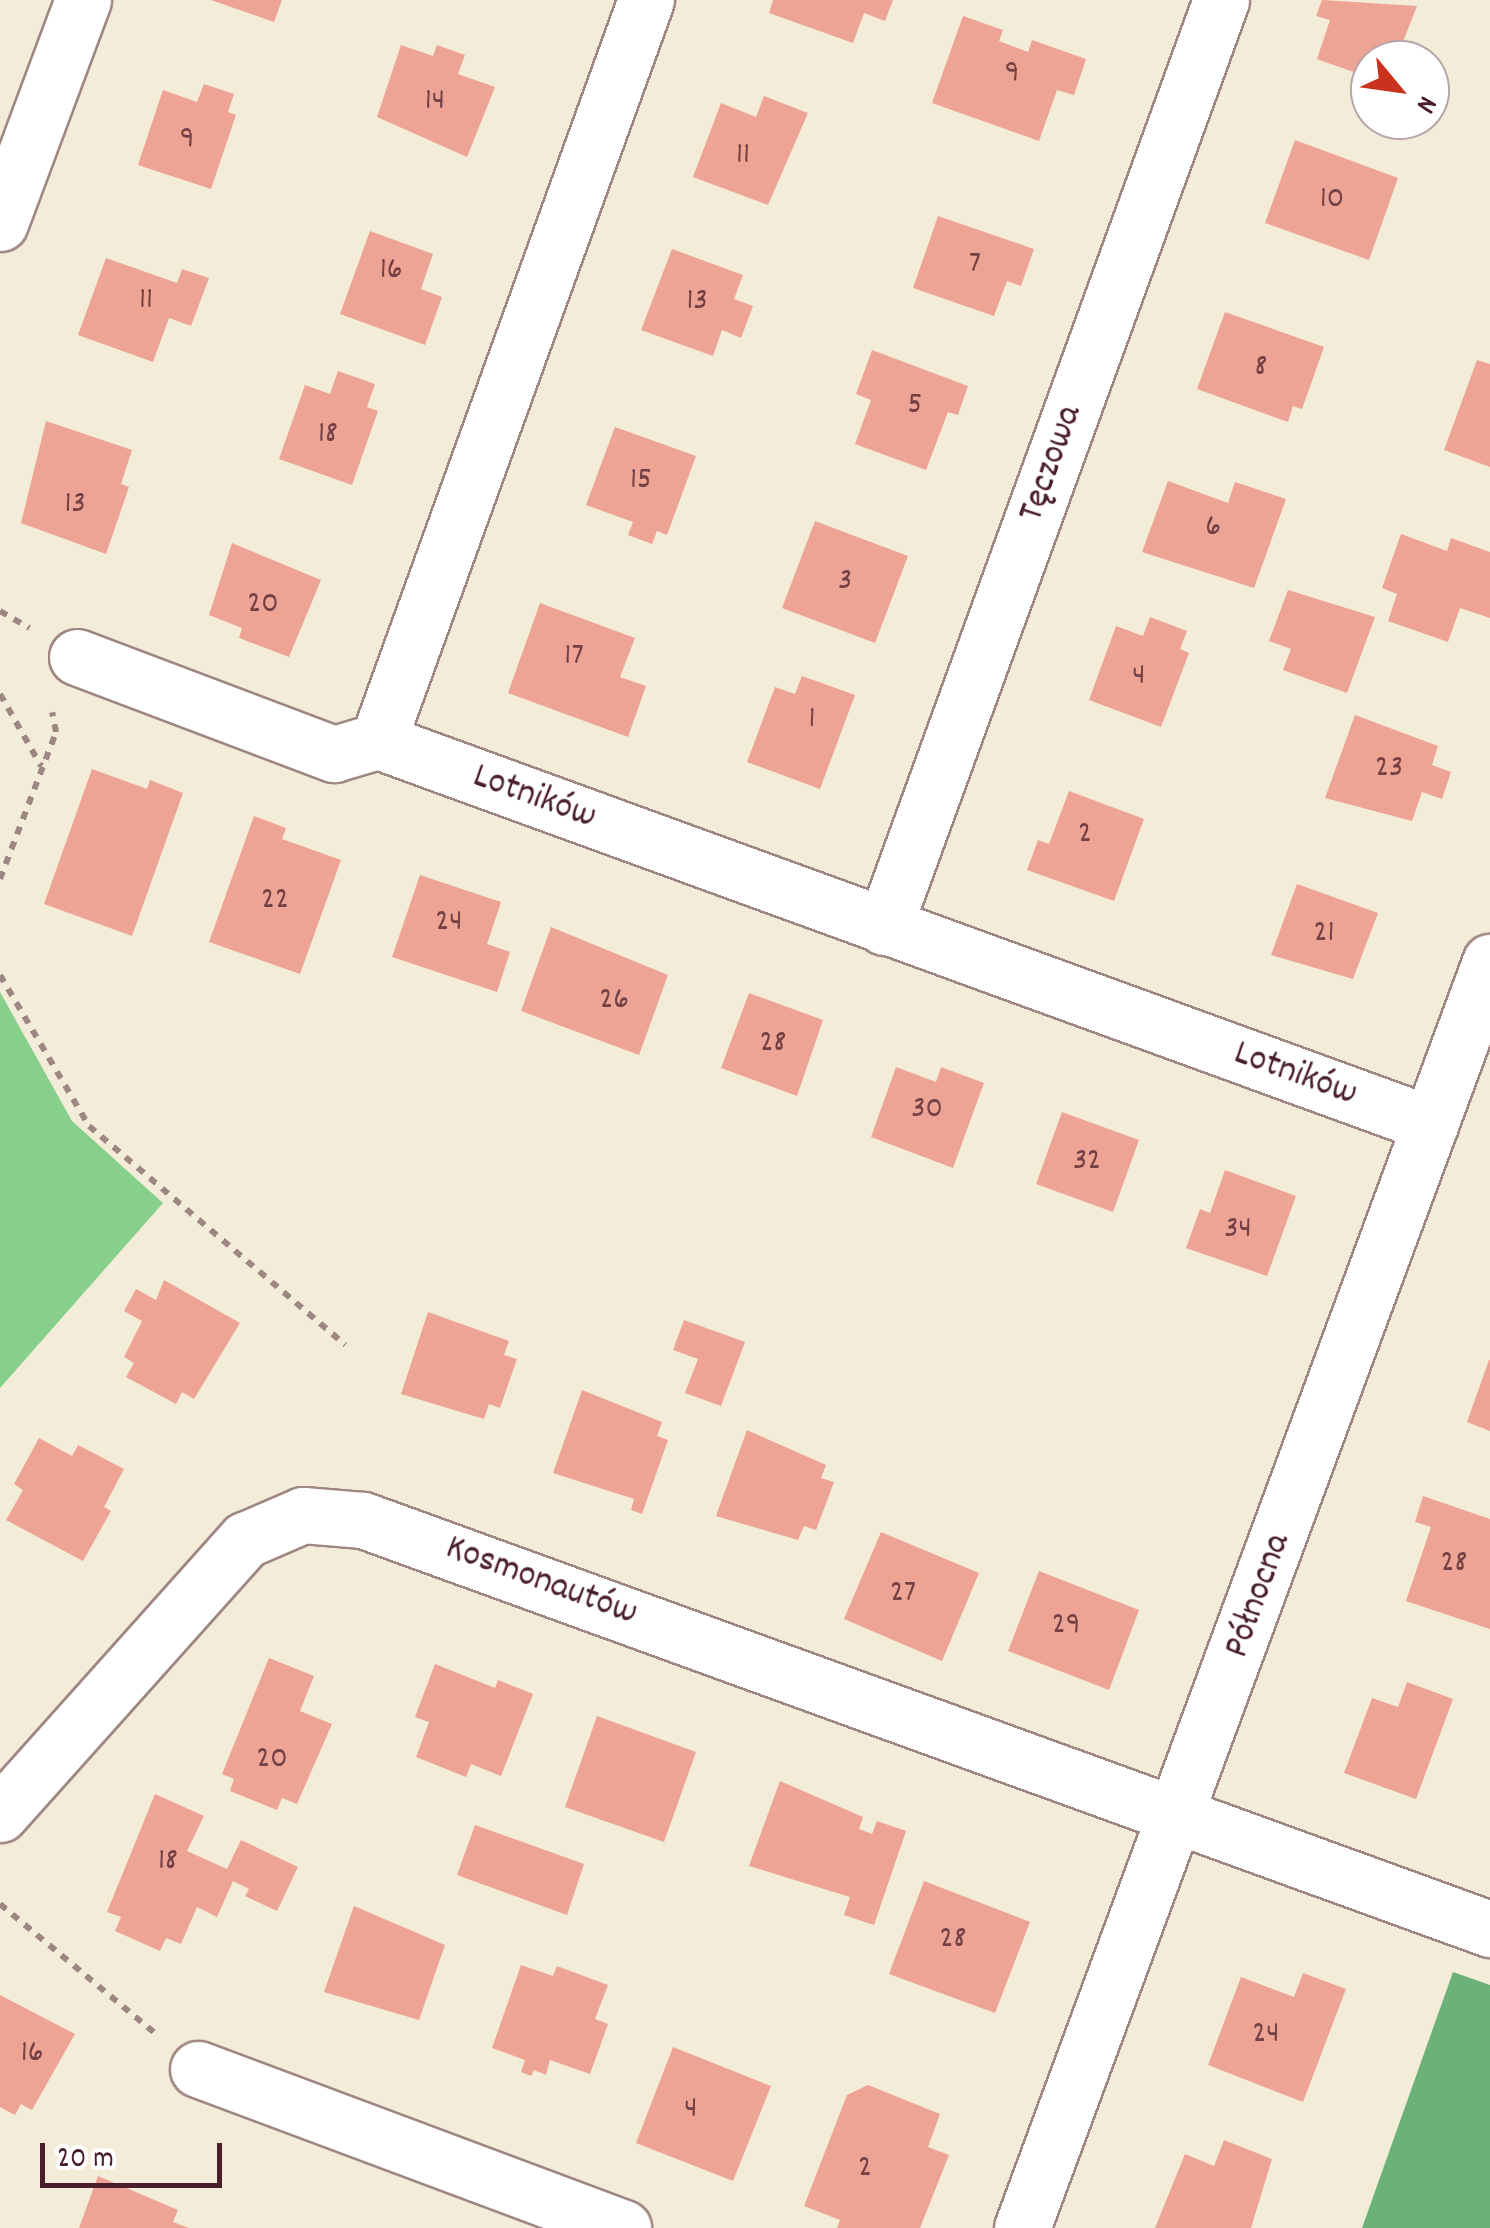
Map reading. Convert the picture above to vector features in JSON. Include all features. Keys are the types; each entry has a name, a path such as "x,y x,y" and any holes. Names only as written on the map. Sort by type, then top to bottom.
{"street":[{"path":"0,223 83,0"},
{"path":"76,657 334,754 378,740 646,0"},
{"name":"Tęczowa","path":"884,927 1221,0"},
{"name":"Lotników","path":"378,740 1430,1124"},
{"name":"Północna","path":"1022,2228 1178,1820 1490,962"},
{"name":"Kosmonautów","path":"0,1814 245,1540 303,1515 363,1520 437,1543 1178,1820 1490,1929"},
{"path":"198,2069 623,2228"}],"path":[{"path":"0,611 76,657 50,702 56,732 0,878"},
{"path":"0,694 42,767"},
{"path":"0,975 89,1126 345,1345"},
{"path":"0,1904 198,2069"}],"green space":[{"path":"0,992 72,1121 163,1203 0,1388"},
{"path":"1453,1972 1490,1985 1490,2228 1362,2228"}],"building":[{"path":"211,0 282,0 274,22"},
{"path":"773,0 893,0 885,21 864,13 853,43 769,13"},
{"path":"1322,0 1417,6 1404,40 1350,40 1350,71 1317,59 1330,20 1316,16"},
{"path":"963,16 1003,30 999,41 1028,52 1032,40 1086,59 1074,95 1057,90 1039,141 932,103"},
{"path":"401,45 433,56 437,45 465,55 458,74 495,87 467,157 377,117"},
{"path":"204,84 234,94 228,112 236,115 211,189 138,165 163,90 197,102"},
{"path":"764,96 808,113 768,205 693,177 721,103 756,117"},
{"path":"1295,140 1398,178 1369,260 1265,223"},
{"path":"938,216 1034,249 1021,286 1007,281 994,316 913,288"},
{"path":"370,231 433,254 421,289 442,297 425,345 340,314"},
{"path":"672,249 743,275 734,299 753,306 741,338 722,330 713,356 641,330"},
{"path":"106,258 177,283 182,269 209,278 191,326 169,318 153,362 78,335"},
{"path":"1225,312 1324,347 1302,409 1293,406 1288,422 1197,389"},
{"path":"872,350 968,386 958,415 948,412 926,470 855,444 871,400 856,394"},
{"path":"1477,360 1490,364 1490,467 1444,450"},
{"path":"338,371 375,384 367,407 378,411 352,485 279,459 305,385 330,394"},
{"path":"46,421 132,450 121,484 129,487 106,554 21,523"},
{"path":"615,427 696,456 667,535 657,531 652,544 628,535 633,522 586,505"},
{"path":"1168,481 1228,503 1235,482 1286,499 1254,588 1142,552"},
{"path":"815,521 908,556 875,643 782,608"},
{"path":"1401,534 1447,551 1451,538 1490,552 1490,618 1460,608 1448,642 1388,621 1397,594 1382,588"},
{"path":"232,543 321,580 289,657 239,638 242,628 209,615"},
{"path":"1288,590 1375,617 1347,693 1283,670 1291,649 1269,641"},
{"path":"540,603 635,638 620,677 646,686 628,737 508,693"},
{"path":"1150,617 1187,631 1180,649 1189,653 1161,727 1089,700 1116,626 1143,636"},
{"path":"802,676 855,695 820,789 747,762 775,687 795,694"},
{"path":"1355,715 1438,746 1432,765 1451,772 1442,799 1422,792 1412,821 1325,798"},
{"path":"92,769 147,789 150,780 183,793 132,936 44,904"},
{"path":"1069,791 1144,819 1114,901 1027,870 1038,840 1049,844"},
{"path":"254,816 286,828 282,839 341,860 300,974 209,942"},
{"path":"420,875 501,902 487,944 510,952 497,992 392,957"},
{"path":"1297,884 1378,913 1353,979 1271,955"},
{"path":"551,927 668,975 639,1055 521,1011"},
{"path":"749,993 823,1020 797,1096 721,1068"},
{"path":"896,1067 936,1082 941,1067 984,1083 953,1168 871,1137"},
{"path":"1062,1112 1139,1140 1113,1212 1036,1184"},
{"path":"1225,1170 1296,1196 1267,1276 1186,1248 1200,1209 1210,1213"},
{"path":"164,1280 240,1323 194,1399 182,1392 176,1404 126,1377 134,1363 124,1357 142,1321 124,1311 136,1289 156,1300"},
{"path":"428,1312 509,1341 504,1355 517,1359 500,1408 489,1404 484,1419 401,1394"},
{"path":"684,1320 745,1342 721,1406 685,1393 698,1359 673,1350"},
{"path":"1490,1360 1490,1431 1467,1422"},
{"path":"582,1390 662,1422 657,1436 668,1440 642,1514 631,1510 634,1499 553,1473"},
{"path":"747,1430 826,1465 821,1478 834,1482 816,1530 804,1526 798,1540 716,1516"},
{"path":"39,1438 72,1456 78,1445 124,1469 104,1507 111,1511 83,1561 6,1520 23,1490 14,1484"},
{"path":"1423,1496 1490,1519 1490,1629 1406,1601 1431,1527 1415,1522"},
{"path":"881,1532 979,1573 942,1661 844,1619"},
{"path":"1039,1571 1139,1610 1109,1690 1008,1651"},
{"path":"269,1658 314,1676 300,1711 332,1724 297,1804 282,1798 277,1810 230,1791 234,1779 222,1774"},
{"path":"435,1664 495,1688 498,1680 533,1694 501,1776 471,1764 466,1777 416,1757 429,1722 415,1717"},
{"path":"1407,1682 1453,1699 1416,1799 1344,1773 1372,1698 1398,1707"},
{"path":"597,1716 696,1752 664,1842 565,1807"},
{"path":"780,1781 863,1817 859,1829 872,1834 877,1821 906,1831 874,1925 844,1915 850,1897 749,1866"},
{"path":"155,1794 204,1816 187,1851 227,1869 241,1840 298,1867 277,1911 245,1896 249,1889 233,1881 217,1917 197,1907 181,1944 166,1938 160,1951 115,1931 121,1917 107,1912"},
{"path":"475,1825 584,1864 567,1915 457,1875"},
{"path":"924,1881 1030,1922 995,2013 889,1974"},
{"path":"354,1906 445,1945 419,2020 324,1992"},
{"path":"521,1965 553,1976 557,1966 608,1985 595,2019 608,2024 590,2074 550,2060 546,2075 534,2070 531,2076 521,2072 525,2060 492,2048"},
{"path":"1303,1973 1346,1989 1303,2102 1208,2065 1241,1977 1294,1997"},
{"path":"0,1995 75,2034 32,2110 21,2104 15,2115 0,2107"},
{"path":"673,2047 771,2086 733,2181 636,2143"},
{"path":"868,2085 940,2114 928,2147 949,2155 920,2228 837,2228 840,2220 804,2206 847,2095"},
{"path":"1224,2140 1272,2159 1251,2228 1155,2228 1185,2154 1214,2166"},
{"path":"98,2176 178,2210 173,2222 189,2228 79,2228"}]}
